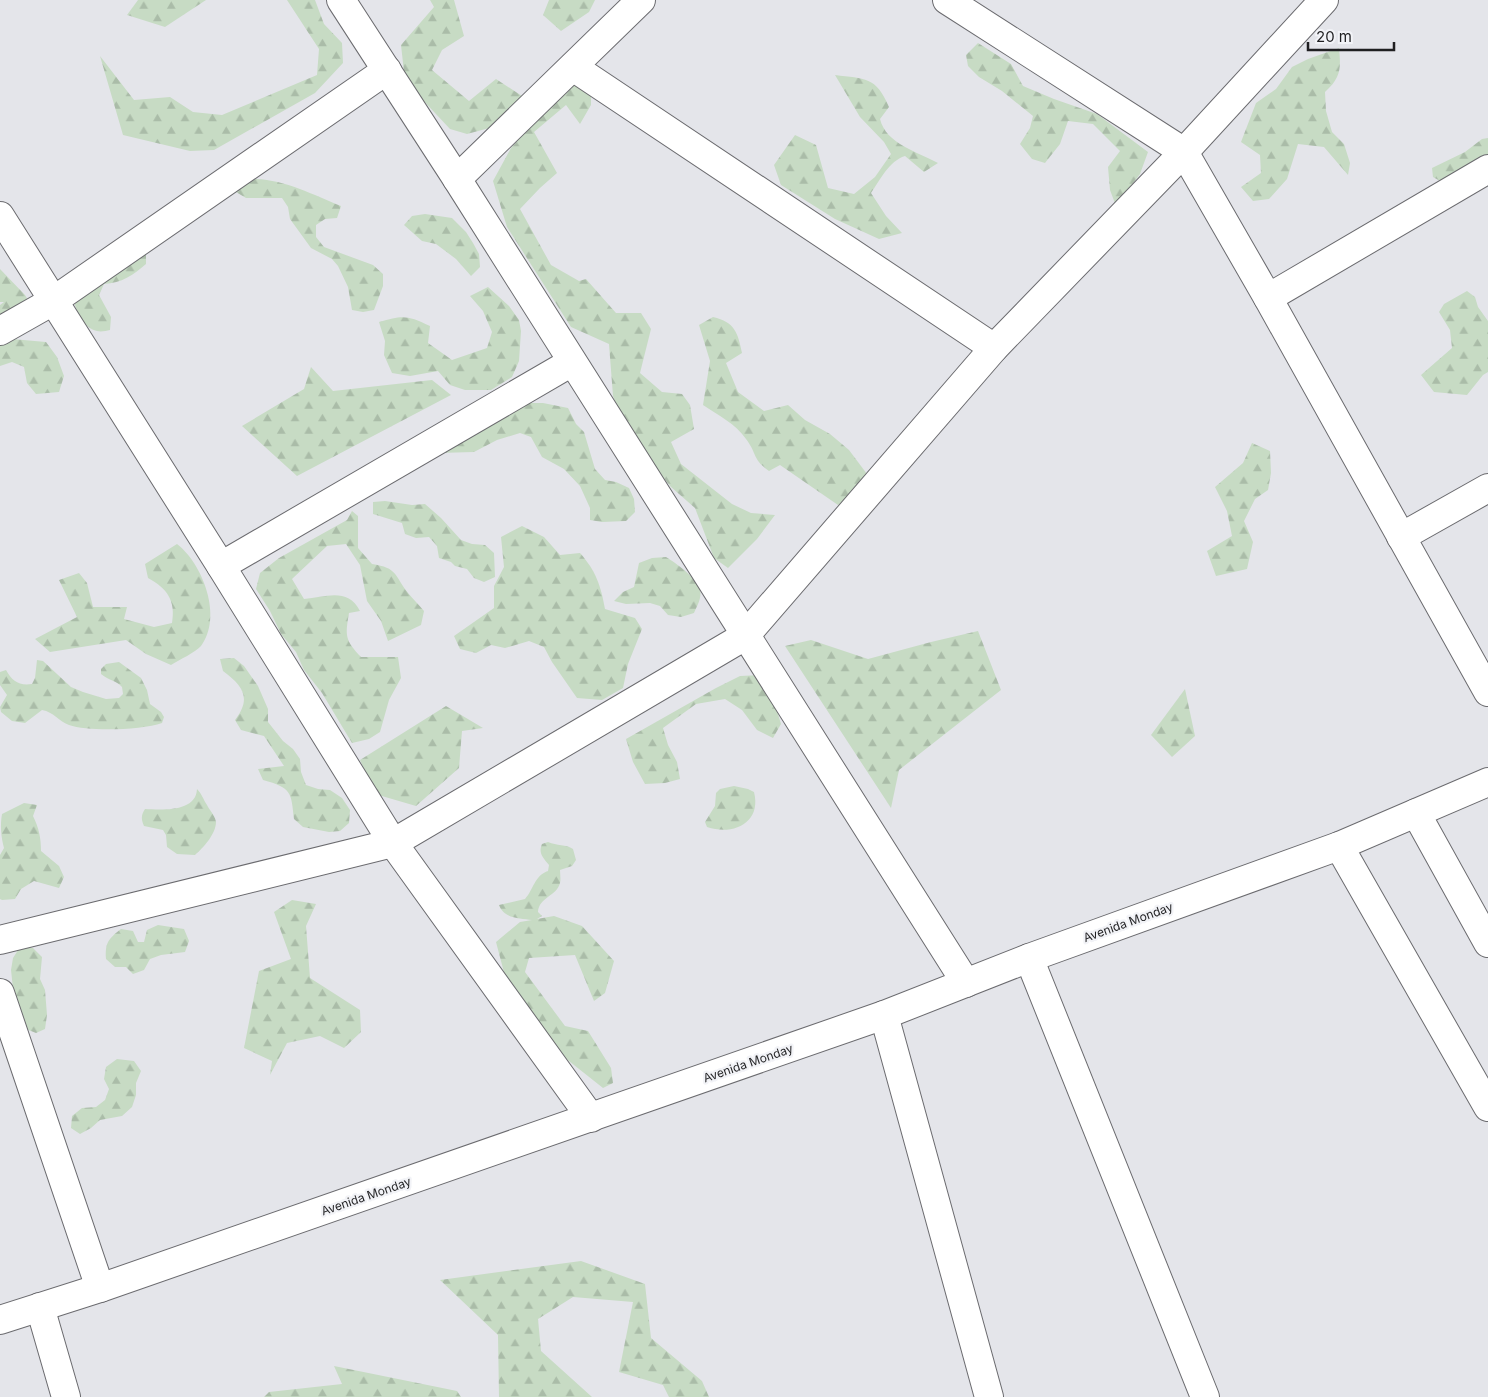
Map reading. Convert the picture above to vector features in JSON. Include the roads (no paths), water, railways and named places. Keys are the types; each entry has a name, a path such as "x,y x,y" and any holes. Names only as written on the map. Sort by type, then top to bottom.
{"street":[{"path":"341,0 457,179 966,983"},
{"path":"457,179 642,0"},
{"path":"947,0 1184,152 1268,298 1488,692"},
{"path":"0,940 393,843 745,636 994,348 1184,152 1324,0"},
{"path":"573,67 994,348"},
{"path":"0,331 53,301 387,70"},
{"path":"1268,298 1488,168"},
{"path":"0,216 393,843 591,1118"},
{"path":"221,566 572,362"},
{"path":"1402,537 1488,488"},
{"name":"Avenida Monday","path":"0,1320 100,1288 884,1015 1029,958 1339,846 1488,782"},
{"path":"1416,813 1488,943"},
{"path":"1339,846 1488,1107"},
{"path":"1029,958 1205,1397"},
{"path":"0,993 100,1288"},
{"path":"884,1015 989,1397"},
{"path":"40,1307 66,1397"}]}
